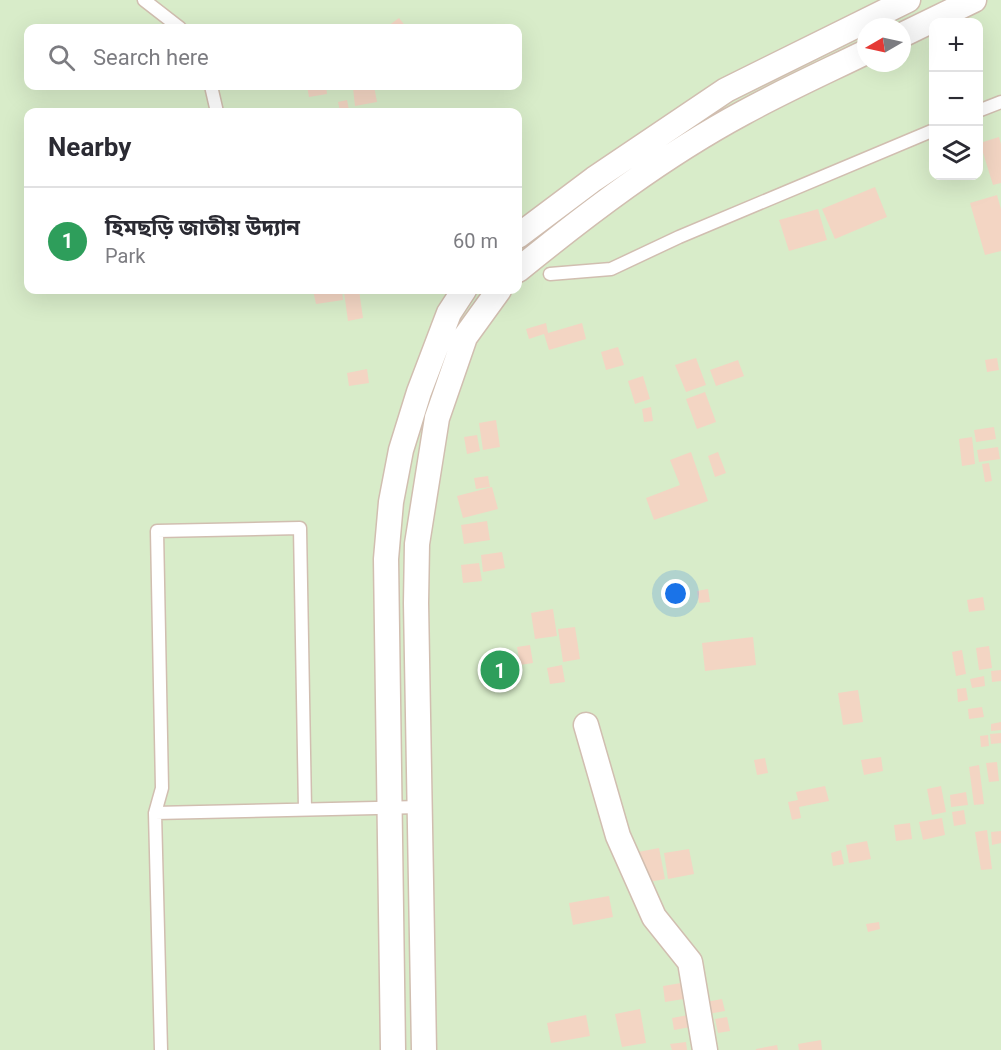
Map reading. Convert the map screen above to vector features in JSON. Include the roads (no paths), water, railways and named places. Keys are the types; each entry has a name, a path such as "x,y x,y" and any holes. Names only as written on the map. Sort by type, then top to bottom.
{"street":[{"path":"522,233 594,179 726,90 908,0"},
{"path":"911,31 974,0"},
{"path":"522,267 600,206 674,154 742,113 857,56"},
{"path":"393,1050 386,559 391,502 401,450 419,392 449,313 461,294"},
{"path":"424,1050 416,603 419,534 437,418 465,337 496,294"},
{"path":"586,725 618,836 654,916 690,962 705,1050"}],"lane":[{"path":"144,0 175,24"},
{"path":"212,90 216,108"},
{"path":"983,109 1001,102"},
{"path":"550,274 611,269 678,237 929,132"},
{"path":"160,1050 156,813 162,788 157,531 300,528 305,809"},
{"path":"156,813 420,807"}],"place":[{"name":"হিমছড়ি জাতীয় উদ্যান","path":"500,670"}]}
